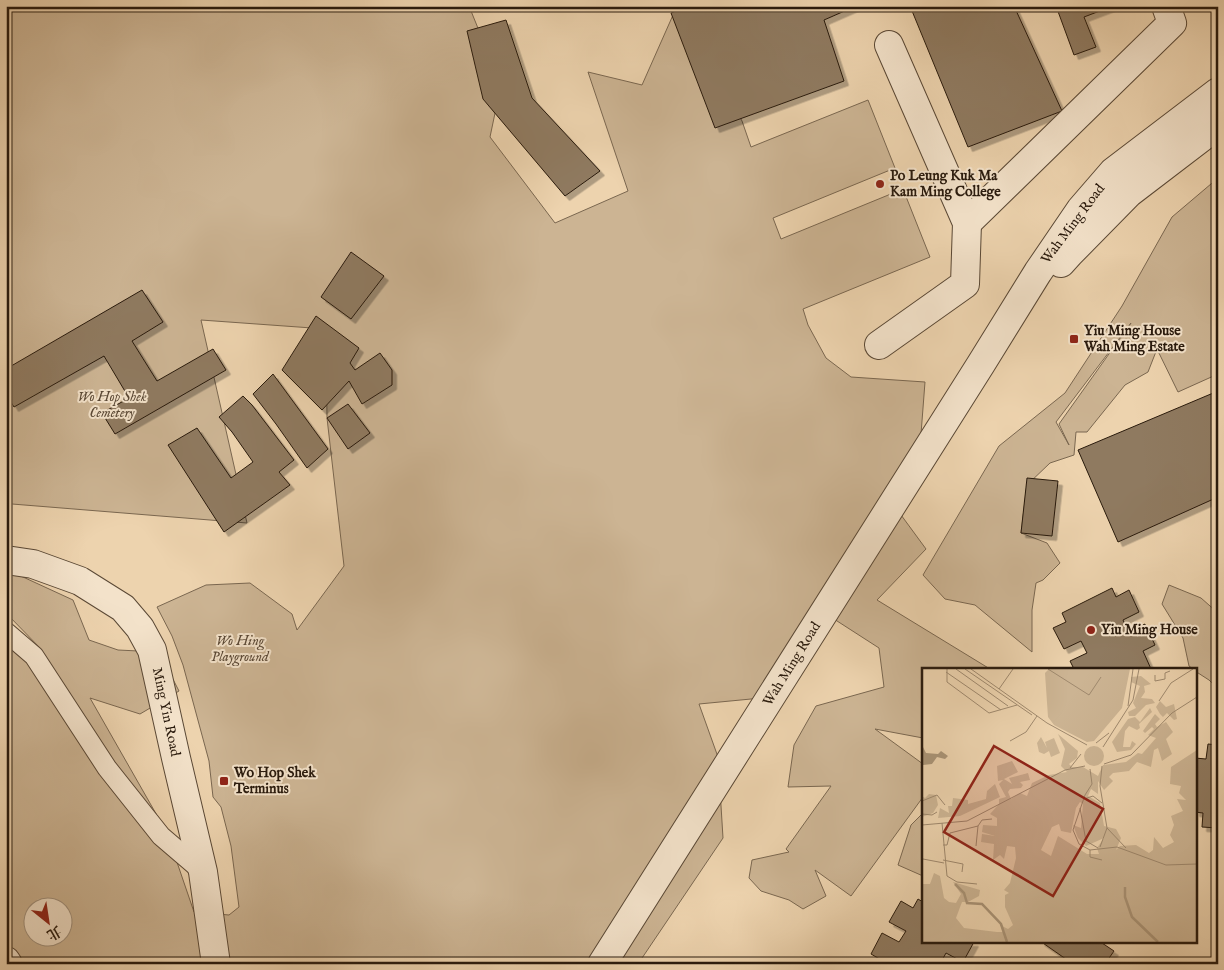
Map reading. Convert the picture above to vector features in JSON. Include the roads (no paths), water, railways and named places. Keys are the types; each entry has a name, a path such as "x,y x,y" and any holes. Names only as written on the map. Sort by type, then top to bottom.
{"street":[{"path":"967,223 1172,23 1166,6"},
{"path":"879,345 965,284 967,223 889,45"},
{"name":"Wah Ming Road","path":"602,964 1038,272 1081,209 1113,172 1218,92"},
{"name":"Wah Ming Road","path":"981,364 1070,252 1122,199 1218,125"},
{"name":"Ming Yin Road","path":"6,560 34,564 80,581 123,608 140,628 152,650 203,872 212,959"}],"lane":[{"path":"6,632 34,656 107,768 161,836 203,872"}],"place":[{"name":"Po Leung Kuk Ma Kam Ming College","path":"880,184"},
{"name":"Yiu Ming House Wah Ming Estate","path":"1074,339"},
{"name":"Yiu Ming House","path":"1091,630"},
{"name":"Wo Hop Shek Terminus","path":"224,781"}],"park label":[{"name":"Wo Hop Shek Cemetery","path":"112,406"},
{"name":"Wo Hing Playground","path":"240,650"}]}
